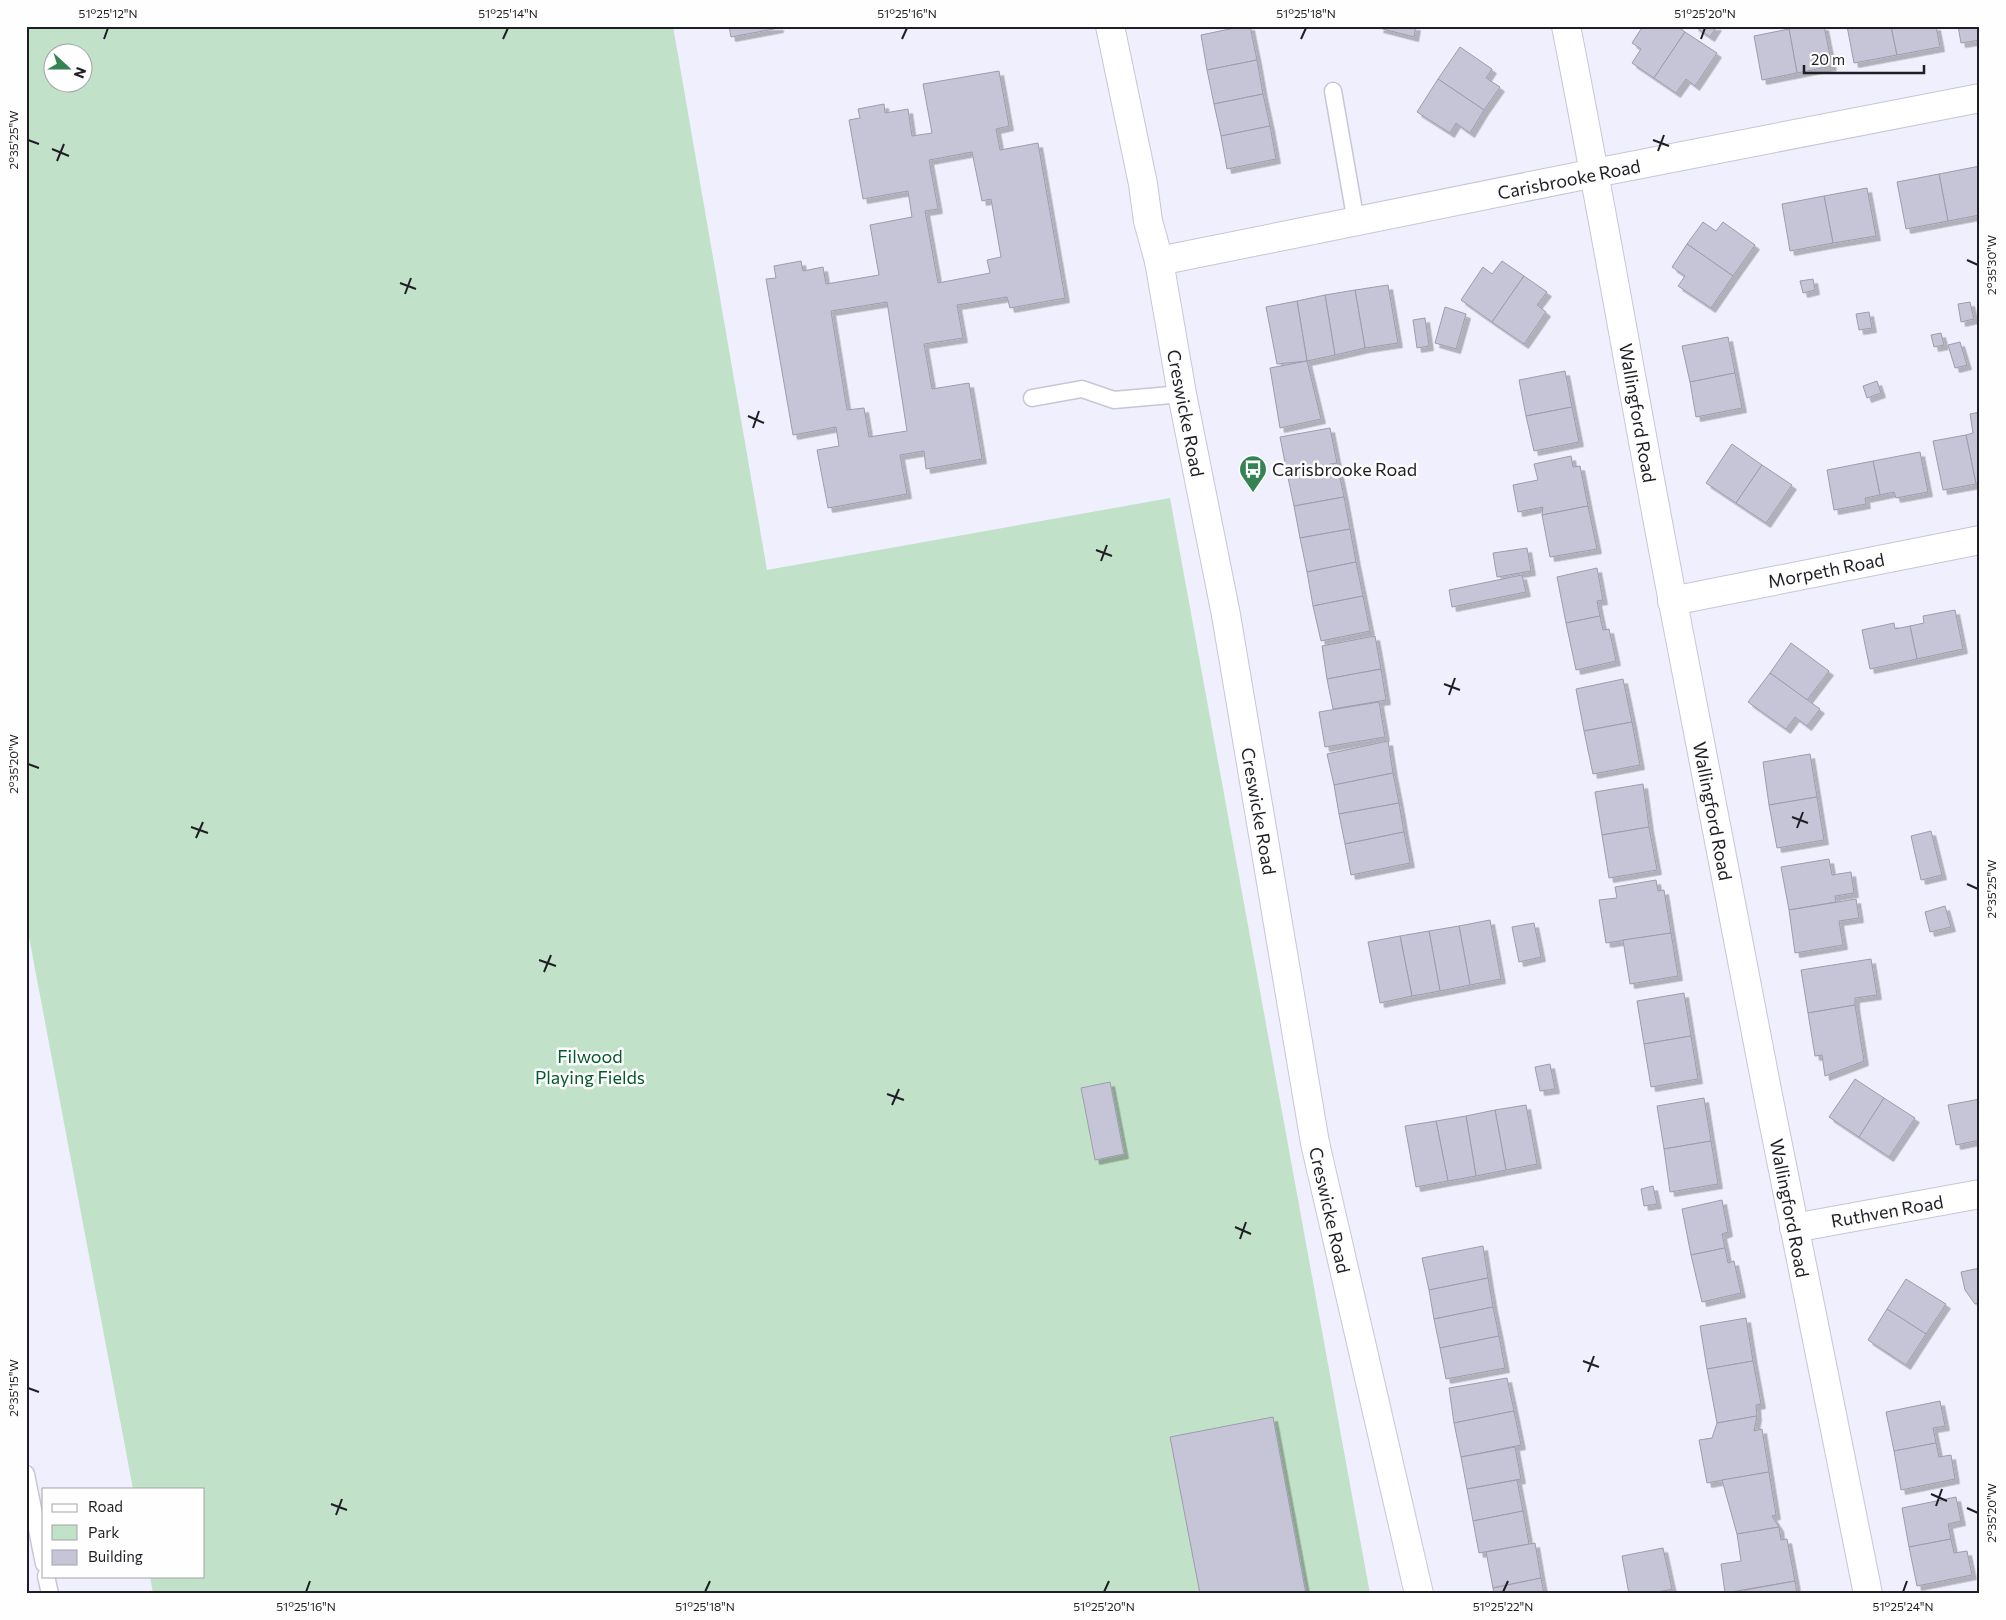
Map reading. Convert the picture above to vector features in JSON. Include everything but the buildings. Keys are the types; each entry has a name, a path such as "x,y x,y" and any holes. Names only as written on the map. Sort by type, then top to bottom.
{"street":[{"name":"Creswicke Road","path":"1110,26 1143,184 1148,221 1159,261 1182,394 1226,615 1315,1143 1418,1594"},
{"name":"Wallingford Road","path":"1566,26 1595,173 1672,601 1794,1228 1868,1594"},
{"name":"Carisbrooke Road","path":"1159,261 1980,98"},
{"name":"Morpeth Road","path":"1672,601 1980,540"},
{"name":"Ruthven Road","path":"1794,1228 1980,1194"}],"lane":[{"path":"1333,91 1356,222"},
{"path":"1032,398 1082,389 1114,400 1182,394"},
{"path":"26,1474 42,1554"},
{"path":"46,1578 50,1594"}],"green space":[{"name":"Filwood Playing Fields","path":"26,26 673,26 767,570 1170,498 1370,1594 153,1594 150,1578 205,1578 205,1488 133,1488 26,921"}],"place":[{"name":"Carisbrooke Road","path":"1253,493"}]}
